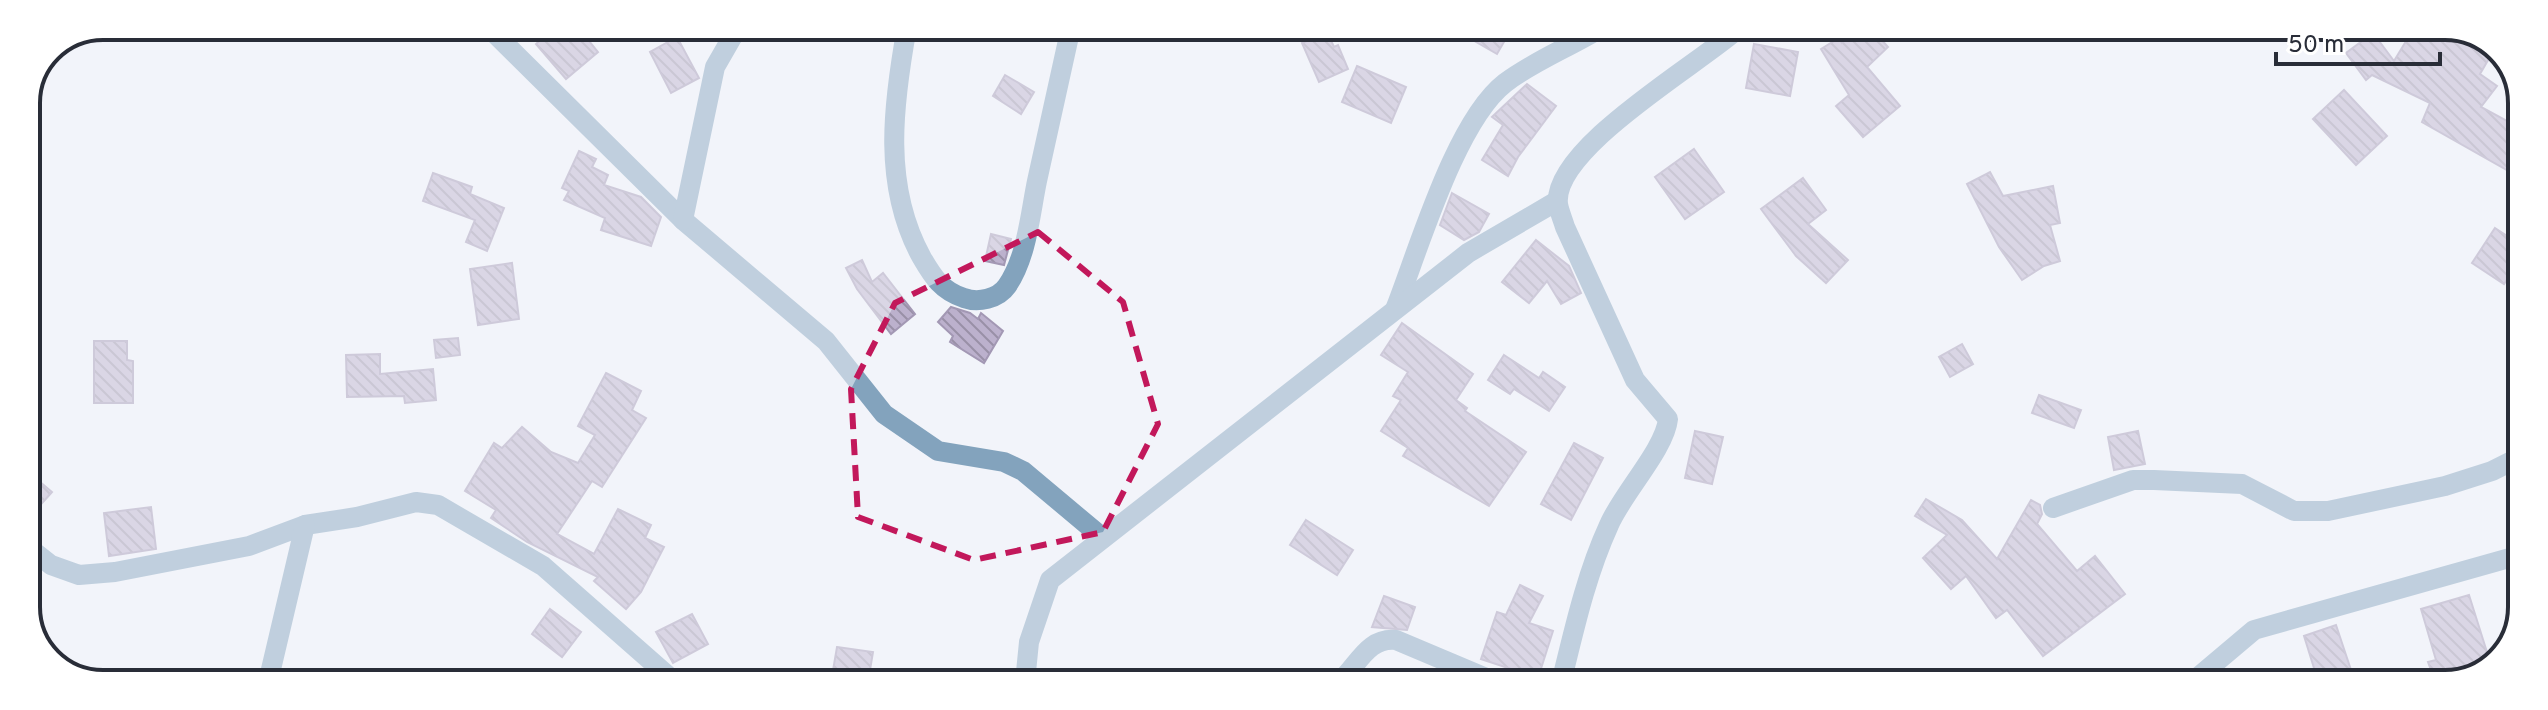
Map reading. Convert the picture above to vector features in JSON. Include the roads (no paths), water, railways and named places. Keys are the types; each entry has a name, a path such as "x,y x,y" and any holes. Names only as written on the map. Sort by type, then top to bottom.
{"street":[{"path":"501,40 683,220 826,341 884,414 938,451 1004,462 1023,471 1103,538"},
{"path":"683,220 715,67 731,40"},
{"path":"905,40 893,138 899,199 911,237 935,281 951,294 973,301 992,298 1006,287 1023,248 1068,40"},
{"path":"1396,307 1461,143 1479,111 1504,84 1580,40"},
{"path":"1026,670 1029,642 1050,580 1468,253 1557,201 1569,173 1606,127 1723,40"},
{"path":"1557,201 1565,227 1635,380 1668,419 1661,441 1611,520 1593,561 1564,670"},
{"path":"2053,508 2133,480 2213,480 2242,484 2294,511 2328,511 2445,486 2508,463"},
{"path":"40,556 51,565 79,575 115,572 249,546 305,525 357,517 416,502 438,505 543,566 661,670"},
{"path":"271,670 305,525"},
{"path":"2207,670 2254,630 2508,558"},
{"path":"1349,670 1372,644 1385,639 1396,640 1467,670"}]}
